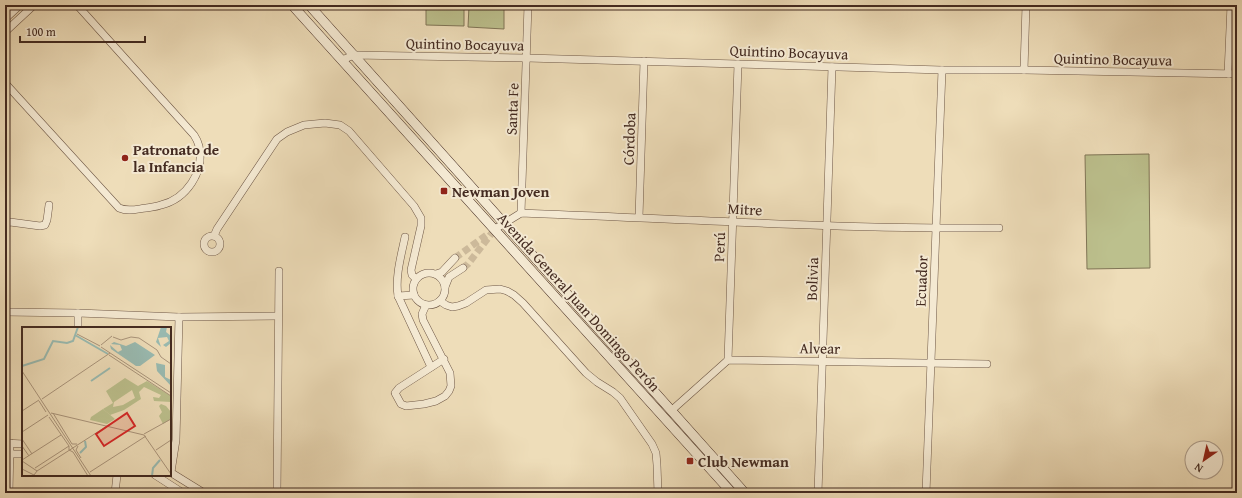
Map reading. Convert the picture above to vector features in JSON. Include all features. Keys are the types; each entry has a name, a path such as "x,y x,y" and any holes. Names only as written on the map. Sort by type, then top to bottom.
{"main road":[{"name":"Avenida General Juan Domingo Perón","path":"292,5 732,493"},
{"name":"Avenida General Juan Domingo Perón","path":"309,5 745,493"}],"street":[{"path":"5,19 20,5"},
{"path":"5,32 34,5"},
{"path":"5,83 119,208 126,211 162,205 183,193 192,183 200,159 199,146 194,135 77,5"},
{"name":"Santa Fe","path":"521,213 528,5"},
{"path":"1024,70 1026,5"},
{"path":"1228,74 1231,5"},
{"name":"Quintino Bocayuva","path":"342,60 354,55 527,58 942,70 1237,74"},
{"name":"Córdoba","path":"640,217 644,61"},
{"name":"Perú","path":"728,360 738,64"},
{"name":"Bolivia","path":"818,493 832,67"},
{"name":"Ecuador","path":"926,493 942,70"},
{"path":"214,236 216,229 277,140 287,132 304,125 325,122 340,125 349,131 414,206 421,218 421,226 411,270 412,275 416,279"},
{"path":"5,223 10,222 40,226 45,225 49,205"},
{"path":"495,229 506,224 521,213"},
{"name":"Mitre","path":"521,213 827,226 999,228"},
{"path":"405,237 398,276 398,296 431,367"},
{"path":"455,258 442,272 436,274 425,273 416,279 413,284 414,295 421,303 426,305 436,304 440,301 443,297 449,277 464,268"},
{"path":"277,493 279,271"},
{"path":"436,274 444,282 445,287"},
{"path":"440,301 452,307 466,303 486,290 500,289 514,294 586,373 613,392 625,405 652,444 656,453 658,493"},
{"path":"398,296 414,295"},
{"path":"426,305 422,314 423,320 444,359 450,373 451,386 446,396 436,401 406,406 401,404 395,393 399,388 444,359"},
{"path":"5,312 179,317 278,316"},
{"path":"78,313 78,327"},
{"path":"171,467 176,440 179,317"},
{"path":"672,410 728,360"},
{"name":"Alvear","path":"728,360 987,364"},
{"path":"10,493 7,443 22,444"},
{"path":"7,454 22,454"},
{"path":"171,473 204,493"},
{"path":"115,493 117,476"},
{"path":"157,476 183,493"}],"green space":[{"path":"426,6 464,7 464,26 426,25"},
{"path":"469,6 504,7 504,29 468,27"},
{"path":"1149,154 1150,268 1087,269 1085,155"}],"tunnel":[{"path":"463,268 468,264 495,229"},
{"path":"455,258 488,234"}],"place":[{"name":"Patronato de la Infancia","path":"125,158"},
{"name":"Newman Joven","path":"444,191"},
{"name":"Club Newman","path":"690,461"}]}
